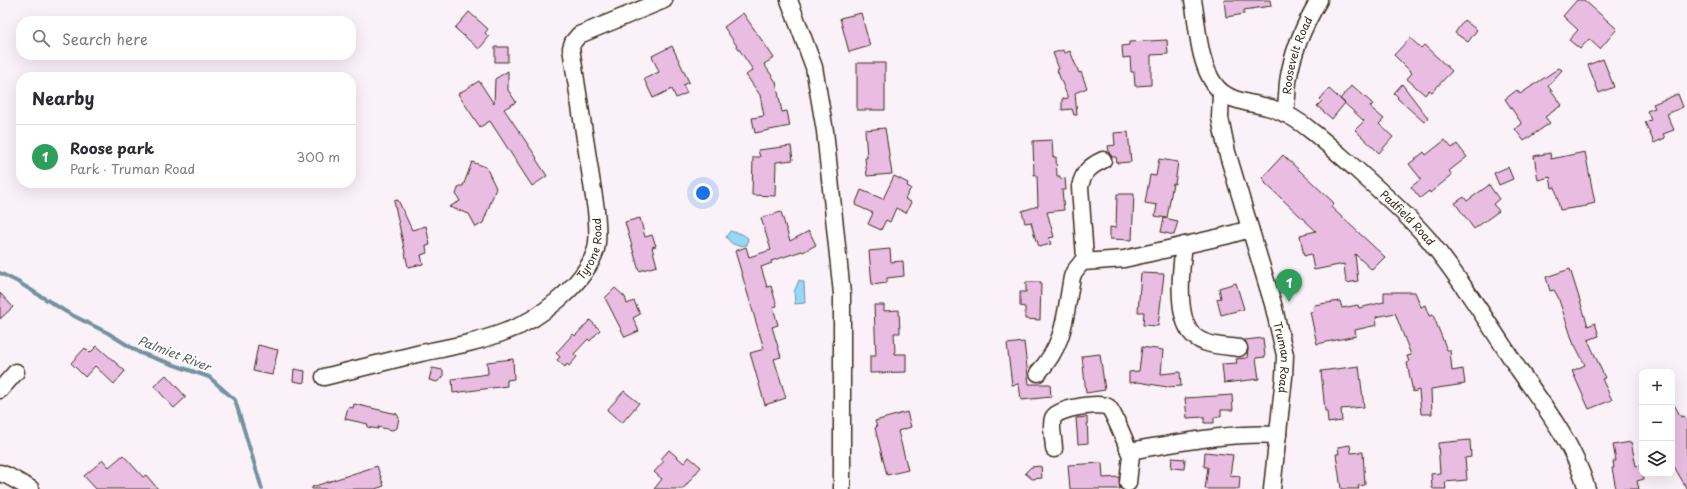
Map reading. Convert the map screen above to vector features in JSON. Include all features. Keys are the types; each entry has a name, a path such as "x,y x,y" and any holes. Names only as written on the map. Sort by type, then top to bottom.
{"street":[{"name":"Tyrone Road","path":"324,377 474,342 508,331 526,322 570,290 590,264 596,249 598,237 596,210 571,48 573,42 579,35 664,0"},
{"path":"790,0 814,67 825,131 842,294 842,489"},
{"name":"Padfield Road","path":"1193,0 1201,50 1212,80 1221,92 1233,99 1256,104 1285,114 1314,132 1400,210 1429,240 1486,321 1558,429 1578,464 1587,489"},
{"name":"Roosevelt Road","path":"1285,114 1288,81 1294,57 1306,23 1319,0"},
{"name":"Truman Road","path":"1221,92 1220,118 1224,139 1273,304 1285,356 1272,489"},
{"path":"1038,373 1047,364 1065,326 1072,277 1076,269 1083,262 1085,253 1080,187 1081,180 1087,170 1103,160"},
{"path":"1083,262 1124,259 1225,236 1250,228"},
{"path":"1184,245 1180,283 1182,310 1187,326 1192,334 1210,344 1239,348"},
{"path":"0,390 16,372"},
{"path":"1054,449 1053,419 1057,413 1077,407 1102,405 1109,408 1129,450 1128,483"},
{"path":"1129,450 1181,442 1258,434 1278,435"},
{"path":"0,473 31,489"}],"water":[{"path":"730,231 742,234 748,238 747,245 740,246 730,242 726,237"},
{"path":"799,280 804,282 805,303 795,304 794,292"}],"building":[{"path":"1224,0 1270,0 1271,6 1244,10 1244,14 1226,17"},
{"path":"1577,0 1584,0 1617,29 1600,49 1589,39 1580,49 1569,40 1578,30 1563,16"},
{"path":"469,12 488,29 485,33 489,37 479,49 455,28"},
{"path":"743,13 774,58 764,64 776,82 782,112 787,111 790,126 755,133 752,118 764,116 760,95 746,75 753,70 724,27"},
{"path":"861,13 870,46 849,52 840,18"},
{"path":"1464,20 1477,30 1468,42 1455,33"},
{"path":"1410,38 1421,48 1424,45 1452,71 1432,92 1429,90 1425,95 1407,79 1412,73 1394,55"},
{"path":"1167,40 1168,54 1151,55 1151,85 1135,86 1134,72 1131,72 1130,57 1123,58 1122,46 1129,45 1129,42"},
{"path":"672,46 689,82 683,85 687,93 676,98 672,89 653,98 644,79 659,72 652,56"},
{"path":"495,47 508,47 508,62 495,62"},
{"path":"1063,50 1065,53 1070,51 1079,73 1081,72 1087,88 1075,93 1077,115 1074,115 1072,109 1062,110 1062,99 1068,98 1057,70 1059,69 1053,53"},
{"path":"1603,59 1614,87 1599,93 1588,65"},
{"path":"857,63 885,63 885,110 857,110"},
{"path":"1559,68 1562,70 1548,86 1562,105 1545,117 1550,123 1524,141 1515,129 1522,124 1505,99 1517,90 1520,94"},
{"path":"508,71 508,90 516,102 504,109 537,158 536,159 547,176 532,186 490,121 480,127 458,94 479,81 494,104 495,79"},
{"path":"1402,84 1428,118 1424,122 1397,98 1398,97 1394,93"},
{"path":"1351,86 1373,104 1370,107 1384,119 1379,124 1393,137 1379,153 1355,130 1364,121 1340,99"},
{"path":"1329,89 1345,103 1332,119 1317,106 1322,101 1320,99"},
{"path":"1678,94 1683,107 1667,114 1674,130 1663,134 1665,138 1654,143 1645,122 1651,120 1647,111 1655,108 1653,104"},
{"path":"885,128 892,174 867,176 865,158 867,158 865,130"},
{"path":"1128,132 1131,162 1117,163 1116,157 1112,157 1109,153 1108,146 1115,145 1114,133"},
{"path":"1052,140 1053,157 1056,157 1057,176 1060,176 1060,179 1065,178 1066,190 1062,190 1064,210 1047,212 1054,237 1049,238 1051,244 1039,247 1031,222 1025,223 1022,211 1038,206 1037,175 1034,175 1033,141"},
{"path":"1445,140 1452,148 1457,144 1467,157 1449,171 1452,175 1430,193 1429,191 1420,198 1411,187 1421,179 1409,164 1424,152 1426,155"},
{"path":"791,146 793,160 776,162 775,196 752,195 753,157 760,157 758,150"},
{"path":"1585,152 1595,203 1587,206 1560,210 1555,187 1552,188 1550,177 1538,180 1534,156 1550,153 1551,159"},
{"path":"1283,155 1334,203 1331,207 1385,257 1372,270 1355,254 1358,281 1346,283 1344,264 1314,270 1311,254 1304,256 1300,235 1316,231 1265,183 1266,182 1262,178"},
{"path":"1159,159 1178,162 1175,184 1173,183 1167,218 1155,216 1157,205 1145,203 1150,175 1156,176"},
{"path":"472,162 486,167 496,188 483,223 476,227 469,214 449,207 460,201 456,194 459,186 463,186"},
{"path":"1508,167 1513,179 1499,185 1494,173"},
{"path":"894,176 908,183 907,186 911,188 905,199 911,202 906,213 896,208 890,222 886,220 881,230 868,224 873,213 855,205 861,190 883,199"},
{"path":"1489,185 1499,199 1493,204 1499,211 1474,229 1455,203 1464,197 1467,201"},
{"path":"1117,194 1134,194 1132,240 1110,239 1110,227 1116,228"},
{"path":"398,200 412,230 426,226 430,245 426,246 427,253 421,255 423,264 408,267 394,201"},
{"path":"781,212 790,241 809,231 816,245 803,252 802,251 771,261 772,263 761,267 767,287 771,286 777,306 773,307 778,325 772,327 781,357 774,359 786,398 765,405 750,353 764,349 735,251 746,247 749,257 771,250 761,218"},
{"path":"640,218 645,237 652,235 656,246 652,247 657,266 639,271 625,222"},
{"path":"1164,218 1178,221 1174,235 1161,232"},
{"path":"890,249 891,262 903,261 904,276 887,278 887,283 872,285 869,251"},
{"path":"1570,269 1588,326 1595,323 1599,336 1588,340 1605,378 1602,379 1612,400 1589,409 1572,371 1585,365 1574,345 1558,297 1554,290 1550,291 1546,277"},
{"path":"1141,273 1164,274 1158,326 1143,325 1144,312 1138,312"},
{"path":"1026,282 1041,282 1040,320 1025,319 1025,307 1020,306 1020,292 1026,292"},
{"path":"1236,283 1244,309 1221,315 1217,299 1221,298 1219,288"},
{"path":"615,288 625,297 627,304 634,301 640,314 633,318 639,331 625,337 605,298"},
{"path":"1384,292 1415,292 1421,307 1425,305 1429,316 1433,315 1447,350 1450,350 1452,371 1463,369 1465,384 1431,389 1432,414 1421,414 1419,390 1413,392 1407,363 1409,362 1407,356 1411,355 1395,313 1376,317 1377,325 1355,330 1356,336 1317,344 1310,312 1314,311 1314,305 1340,301 1342,308 1358,305 1359,308 1384,302"},
{"path":"0,293 13,307 0,319"},
{"path":"874,305 884,305 884,311 899,310 900,333 894,333 895,354 906,354 906,372 870,373 870,356 876,356"},
{"path":"590,320 600,330 590,341 588,339 574,354 577,357 569,366 567,364 565,367 557,360 560,357 556,353 573,334 575,336"},
{"path":"1263,338 1265,357 1256,358 1259,379 1224,383 1222,364 1237,363 1236,359 1247,358 1248,349 1245,340"},
{"path":"1024,342 1029,384 1050,384 1051,397 1021,400 1019,384 1012,385 1007,344"},
{"path":"258,345 278,350 272,375 253,371"},
{"path":"97,346 125,371 114,384 95,366 85,377 71,363 85,348 90,353"},
{"path":"1142,347 1163,350 1161,374 1180,372 1181,386 1167,387 1138,382 1129,383 1129,372 1139,371"},
{"path":"1100,354 1105,390 1086,393 1082,356"},
{"path":"513,359 514,379 507,380 507,386 453,393 452,379 488,374 487,362"},
{"path":"1359,366 1364,407 1341,409 1342,421 1328,423 1327,411 1325,411 1321,371"},
{"path":"432,368 443,370 443,377 437,382 429,380"},
{"path":"294,369 305,371 304,383 293,381"},
{"path":"166,375 186,397 174,408 154,386"},
{"path":"624,391 639,403 622,423 607,410"},
{"path":"1232,395 1233,410 1221,410 1221,416 1214,417 1214,423 1204,423 1204,417 1187,418 1185,398"},
{"path":"354,404 397,414 399,418 397,428 392,430 378,427 378,429 367,427 368,424 345,419 348,407 353,408"},
{"path":"1675,406 1681,417 1684,416 1687,421 1687,489 1675,468"},
{"path":"907,412 911,427 898,431 908,470 887,475 875,428 877,427 875,421"},
{"path":"1087,417 1088,443 1078,444 1076,418"},
{"path":"1470,440 1471,457 1465,458 1467,480 1445,482 1446,489 1432,488 1431,474 1440,473 1438,443"},
{"path":"1631,442 1636,466 1639,465 1639,477 1644,477 1644,479 1637,481 1639,489 1616,489 1612,468 1614,468 1613,461 1616,461 1613,445"},
{"path":"1350,445 1351,453 1363,452 1365,485 1358,486 1359,489 1341,489 1336,454 1339,454 1338,447"},
{"path":"669,450 684,463 689,457 701,467 683,489 654,489 662,479 654,472 664,461 661,459"},
{"path":"1205,452 1233,455 1230,475 1240,476 1239,489 1205,489 1208,467 1204,467"},
{"path":"123,455 143,477 146,475 158,489 96,489 84,476 103,460 109,467"},
{"path":"1172,458 1185,459 1184,469 1171,468"},
{"path":"1102,463 1103,478 1119,477 1120,489 1070,489 1068,465"},
{"path":"377,466 384,486 375,489 312,489 312,487"},
{"path":"1041,466 1042,478 1032,479 1025,473 1031,467"}],"waterway":[{"name":"Palmiet River","path":"0,273 18,282 68,313 108,333 140,353 209,377 235,400 262,489"}],"place":[{"name":"Roose park","path":"1289,302"}]}
